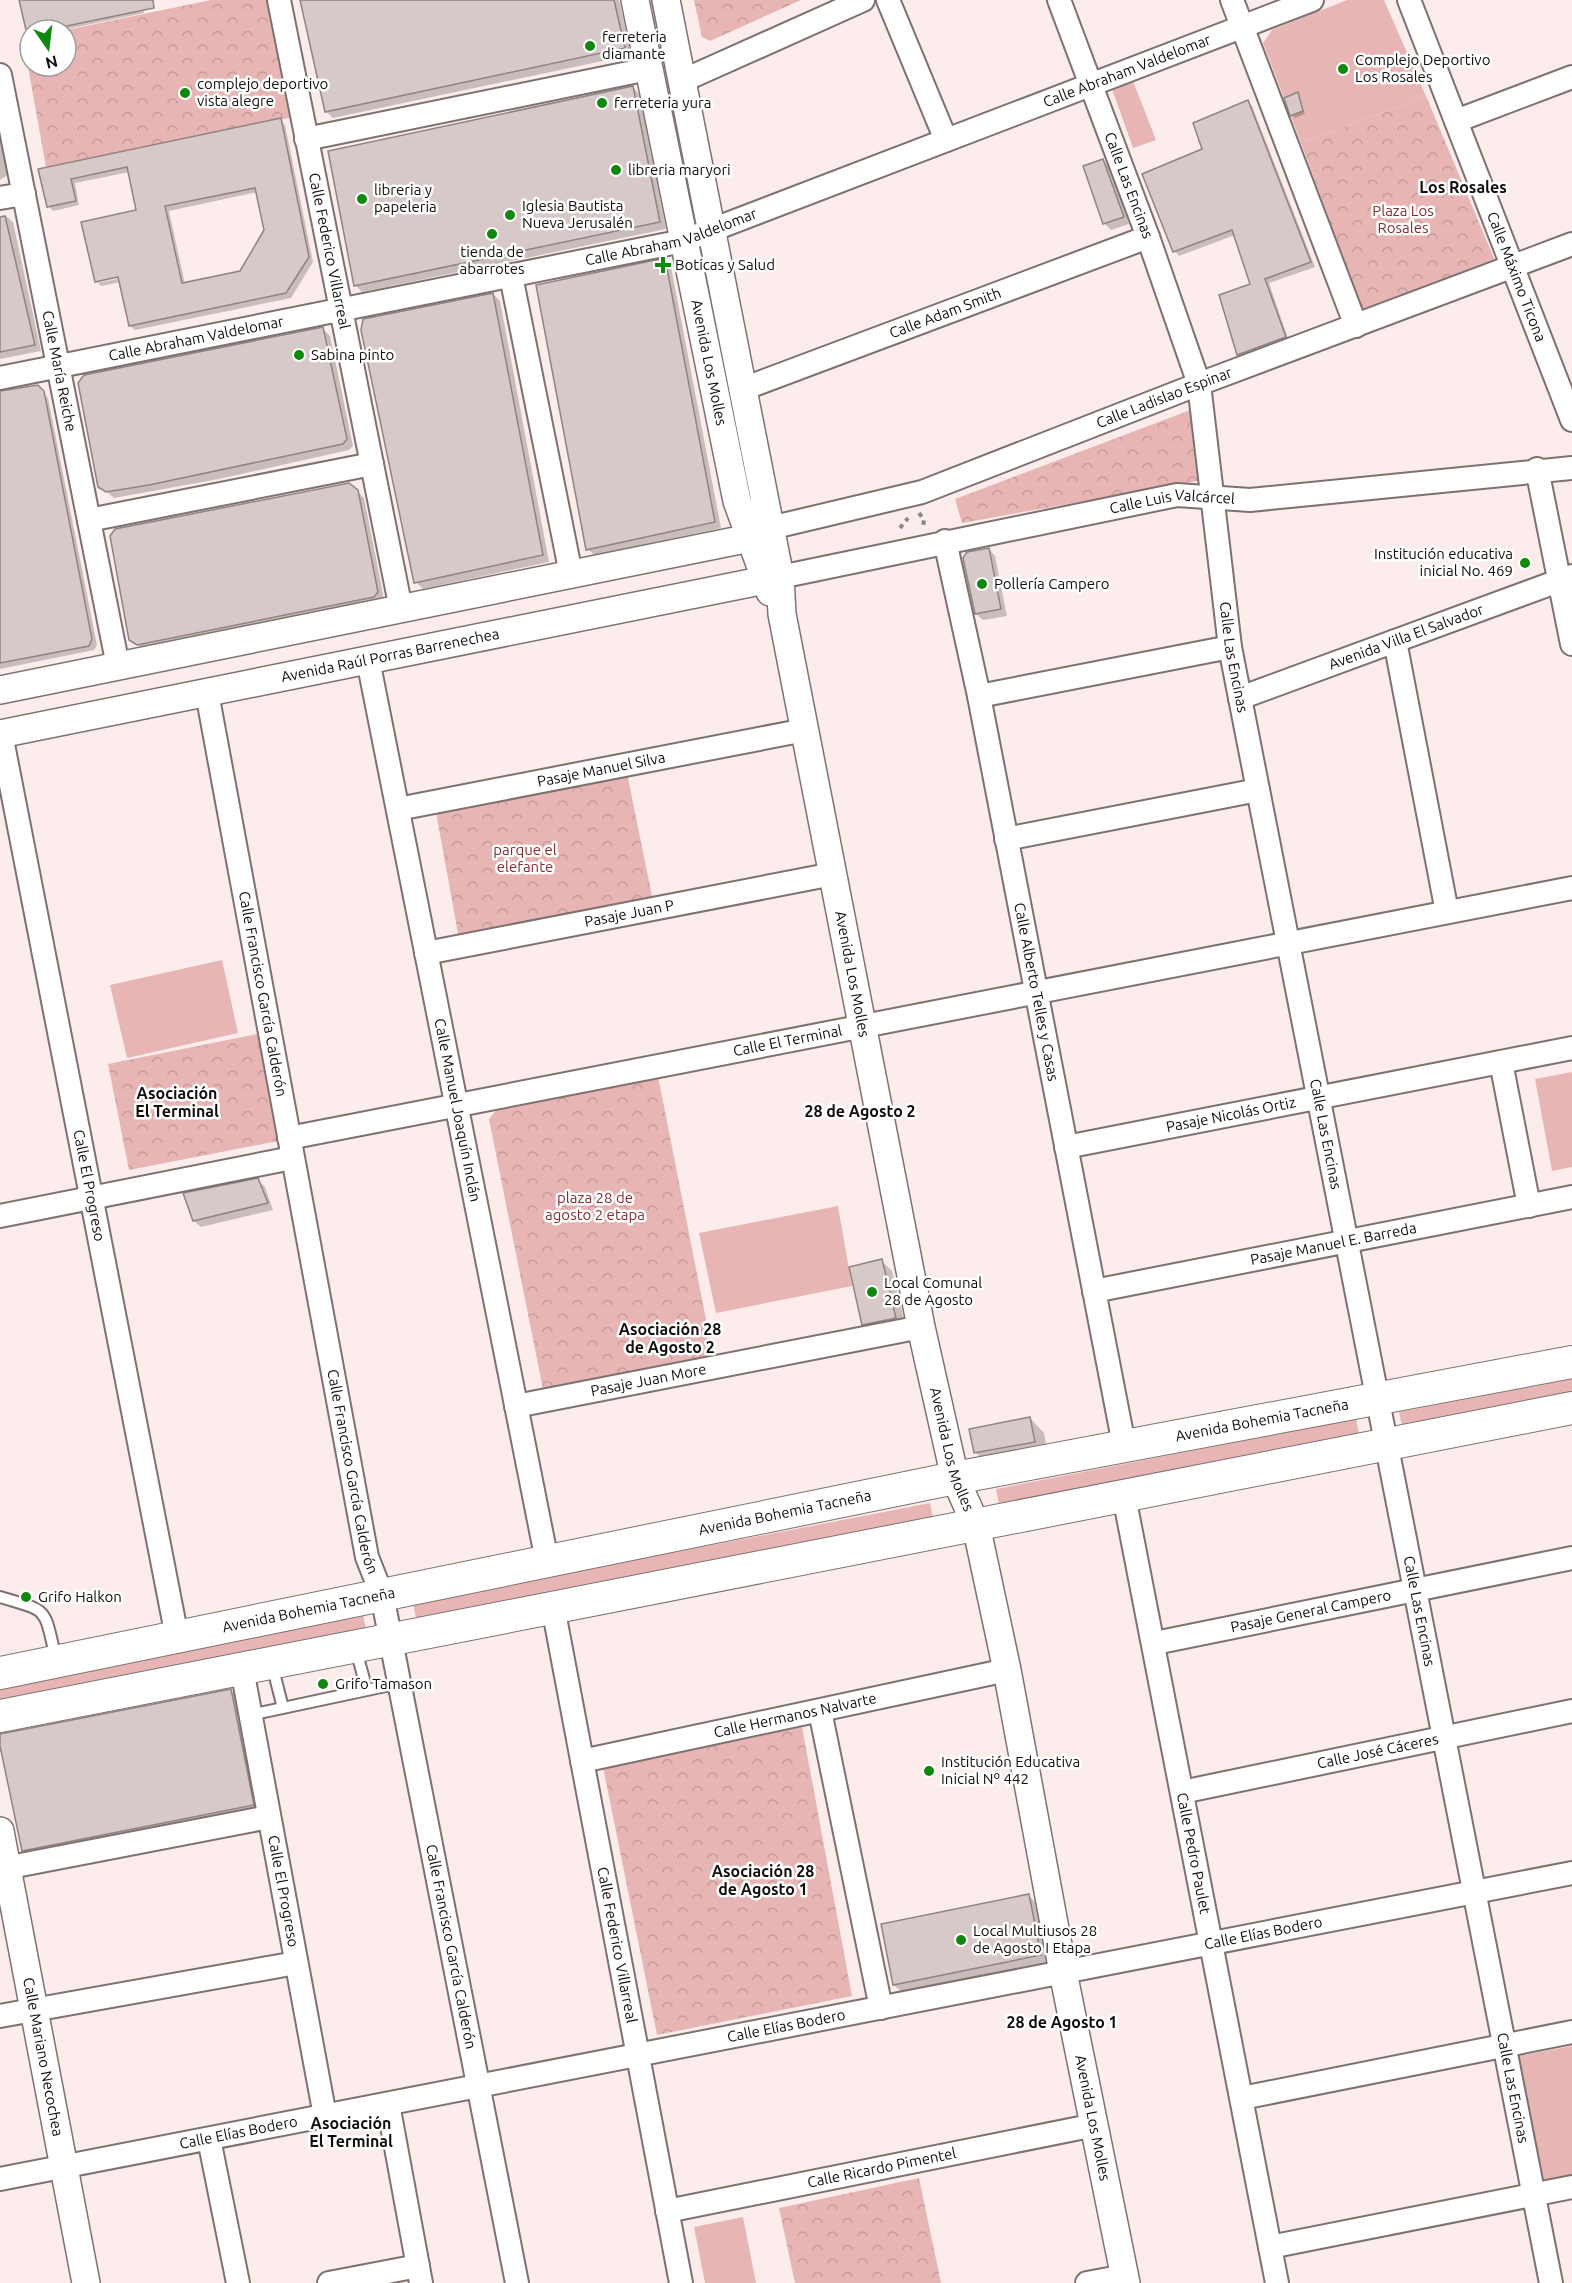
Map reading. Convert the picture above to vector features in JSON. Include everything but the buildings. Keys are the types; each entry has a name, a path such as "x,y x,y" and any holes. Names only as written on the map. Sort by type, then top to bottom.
{"main road":[{"name":"Avenida Bohemia Tacneña","path":"0,1672 955,1478 1572,1362"},
{"path":"0,1716 1572,1408"}],"street":[{"name":"Calle Federico Villarreal","path":"279,0 400,609"},
{"name":"Avenida Los Molles","path":"635,0 682,241 737,501 760,533"},
{"name":"Avenida Los Molles","path":"666,0 743,389 760,533 782,614 921,1327 955,1478 975,1524 1007,1670 1063,1972 1126,2279"},
{"path":"682,81 863,0"},
{"path":"888,0 946,141"},
{"name":"Calle Las Encinas","path":"1059,0 1148,237 1199,384 1230,647 1551,2283"},
{"path":"1232,0 1356,326"},
{"name":"Calle Abraham Valdelomar","path":"0,378 682,241 1312,0"},
{"name":"Calle Máximo Ticona","path":"1409,0 1572,420"},
{"path":"306,139 648,69"},
{"name":"Calle María Reiche","path":"0,75 118,666"},
{"path":"1456,121 1572,77"},
{"path":"0,198 24,194"},
{"name":"Calle Adam Smith","path":"743,389 1148,237"},
{"name":"Calle Ladislao Espinar","path":"760,533 922,492 1199,384 1572,244"},
{"path":"511,276 571,574"},
{"path":"89,520 372,464"},
{"name":"Calle Luis Valcárcel","path":"772,579 945,541 1177,495 1213,495 1250,500 1537,469 1572,468"},
{"path":"1537,469 1566,578 1572,644"},
{"path":"0,690 571,574 760,533"},
{"name":"Calle Alberto Telles y Casas","path":"945,541 979,696 1124,1445"},
{"name":"Avenida Villa El Salvador","path":"1240,698 1566,578"},
{"name":"Avenida Raúl Porras Barrenechea","path":"1,734 772,579"},
{"path":"1395,641 1447,912"},
{"path":"979,696 1230,647"},
{"name":"Calle Manuel Joaquín Inclán","path":"368,660 547,1562"},
{"name":"Calle Francisco García Calderón","path":"207,693 368,1557 382,1595 517,2283"},
{"name":"Pasaje Manuel Silva","path":"398,809 805,730"},
{"name":"Calle El Progreso","path":"1,734 177,1637"},
{"path":"1006,839 1258,790"},
{"name":"Pasaje Juan P","path":"426,953 833,874"},
{"name":"Calle El Terminal","path":"0,1216 92,1199 457,1106 1572,888"},
{"name":"Pasaje Nicolás Ortiz","path":"1066,1146 1572,1048"},
{"path":"1501,1062 1529,1206"},
{"name":"Pasaje Manuel E. Barreda","path":"1094,1291 1572,1197"},
{"name":"Pasaje Juan More","path":"516,1406 921,1327"},
{"name":"Calle Pedro Paulet","path":"1124,1496 1155,1643 1278,2283"},
{"name":"Pasaje General Campero","path":"1155,1643 1414,1588 1572,1558"},
{"name":"Calle Federico Villarreal","path":"553,1607 681,2283"},
{"name":"Calle El Progreso","path":"257,1666 250,1715 325,2116"},
{"name":"Calle Hermanos Nalvarte","path":"582,1761 1007,1670"},
{"path":"820,1711 881,2008"},
{"name":"Calle José Cáceres","path":"1182,1792 1572,1711"},
{"path":"4,1868 269,1817"},
{"name":"Calle Mariano Necochea","path":"0,1831 4,1868 35,2009 87,2283"},
{"name":"Calle Elías Bodero","path":"0,2179 1572,1874"},
{"path":"0,2016 297,1963"},
{"path":"1242,2098 1572,2032"},
{"path":"329,2283 419,2274 388,2104"},
{"name":"Calle Ricardo Pimentel","path":"667,2211 1095,2126"},
{"path":"209,2139 238,2283"},
{"path":"1270,2247 1572,2187"},
{"path":"1087,2283 1126,2279"}],"lane":[{"path":"0,1597 38,1608 45,1614 56,1661"},
{"path":"355,1646 367,1690"},
{"path":"257,1666 283,1708"},
{"path":"250,1715 400,1683"}],"path":[{"path":"907,529 900,528 914,512 920,513 924,520 923,528 915,530"}],"green space":[{"path":"211,0 270,0 293,117 46,167 30,78 78,78 78,28"},
{"path":"694,0 801,0 710,41 702,37"},
{"name":"Complejo Deportivo Los Rosales","path":"1347,0 1384,0 1426,96 1301,143 1263,43 1272,30"},
{"path":"1133,81 1156,140 1133,148 1112,89"},
{"name":"Plaza Los Rosales","path":"1426,96 1496,263 1363,311 1301,143"},
{"path":"1193,409 1203,480 962,523 955,499"},
{"name":"parque el elefante","path":"627,773 653,901 459,939 435,807"},
{"path":"222,960 238,1033 127,1058 110,985"},
{"path":"257,1034 278,1141 129,1170 108,1064"},
{"path":"1572,1072 1572,1167 1552,1171 1535,1079"},
{"name":"plaza 28 de agosto 2 etapa","path":"658,1076 714,1360 544,1394 489,1119 499,1107"},
{"path":"838,1206 852,1286 716,1313 699,1233"},
{"path":"1572,1379 1572,1398 1403,1431 1399,1412"},
{"path":"1356,1419 1360,1439 1000,1510 996,1489"},
{"path":"930,1503 934,1523 417,1624 413,1603"},
{"path":"363,1614 367,1635 0,1701 0,1680"},
{"path":"802,1727 852,1996 657,2035 603,1767"},
{"path":"1572,2046 1572,2175 1542,2180 1518,2056"},
{"path":"919,2178 941,2283 795,2283 779,2208"},
{"path":"743,2217 756,2283 705,2283 694,2227"}],"place":[{"name":"ferreteria diamante","path":"590,46"},
{"name":"Complejo Deportivo Los Rosales","path":"1343,69"},
{"name":"complejo deportivo vista alegre","path":"185,93"},
{"name":"ferreteria yura","path":"602,103"},
{"name":"libreria maryori","path":"616,170"},
{"name":"libreria y papeleria","path":"362,199"},
{"name":"Iglesia Bautista Nueva Jerusalén","path":"510,215"},
{"name":"tienda de abarrotes","path":"492,234"},
{"name":"Boticas y Salud","path":"663,265"},
{"name":"Sabina pinto","path":"299,355"},
{"name":"Institución educativa inicial No. 469","path":"1525,563"},
{"name":"Pollería Campero","path":"982,584"},
{"name":"Local Comunal 28 de Agosto","path":"872,1292"},
{"name":"Grifo Halkon","path":"26,1597"},
{"name":"Grifo Tamason","path":"323,1684"},
{"name":"Institución Educativa Inicial Nº 442","path":"929,1771"},
{"name":"Local Multiusos 28 de Agosto I Etapa","path":"961,1940"}],"district":[{"name":"Los Rosales","path":"1463,187"},
{"name":"Asociación El Terminal","path":"177,1102"},
{"name":"28 de Agosto 2","path":"860,1111"},
{"name":"Asociación 28 de Agosto 2","path":"670,1338"},
{"name":"Asociación 28 de Agosto 1","path":"763,1880"},
{"name":"28 de Agosto 1","path":"1062,2022"},
{"name":"Asociación El Terminal","path":"351,2132"}]}
